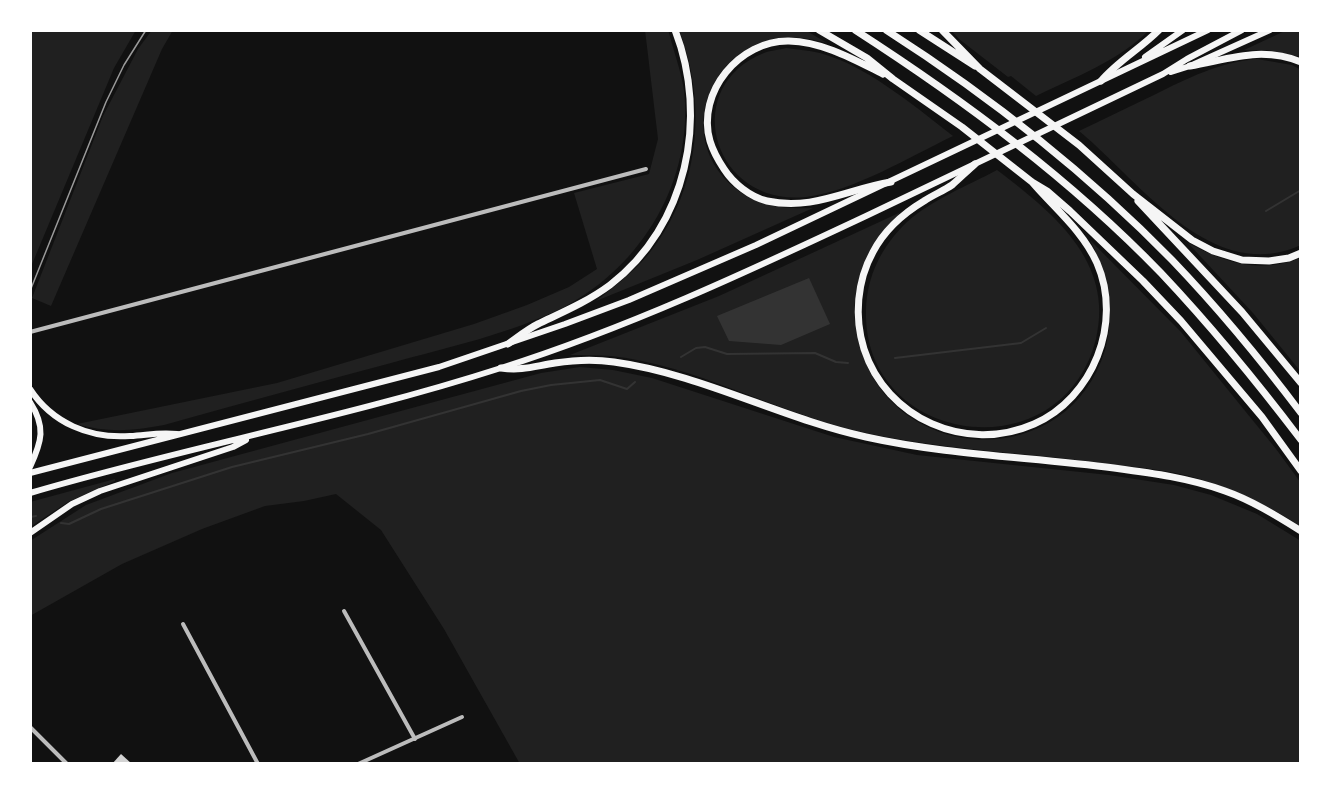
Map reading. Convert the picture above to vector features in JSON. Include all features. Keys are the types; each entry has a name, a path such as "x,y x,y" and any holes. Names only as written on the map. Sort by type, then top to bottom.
{"highway":[{"path":"508,344 536,325 588,301 612,284 630,266 660,227 681,181 691,129 692,103 688,73 675,30"},
{"path":"819,30 867,58 962,127 1021,174 1047,191 1087,227 1181,321 1262,417 1301,471"},
{"path":"855,30 919,71 982,117 1093,208 1160,272 1214,332 1301,440"},
{"path":"886,30 1000,109 1059,155 1105,196 1172,261 1225,319 1301,413"},
{"path":"919,30 965,62 980,69"},
{"path":"942,30 980,69 1079,145 1133,194 1192,240 1228,257 1256,261 1288,258 1301,253"},
{"path":"1101,81 1115,64 1142,47 1159,30"},
{"path":"1140,61 1183,30"},
{"path":"30,474 438,367 565,324 756,245 1208,30"},
{"path":"30,494 187,451 254,436 412,394 501,368 637,318 765,264 1163,74 1242,30"},
{"path":"1190,66 1270,30"},
{"path":"891,182 867,186 808,204 765,200 741,188 729,176 717,158 710,140 708,121 712,99 719,81 729,67 744,55 763,45 787,41 810,43 837,51 893,78"},
{"path":"1163,74 1190,66 1251,54 1275,55 1301,62"},
{"path":"975,164 951,185 921,202 885,234 873,252 858,296 858,318 862,340 868,359 879,379 890,395 904,408 922,420 944,429 967,435 989,435 1014,431 1034,424 1055,412 1085,381 1103,341 1106,300 1102,276 1096,261 1078,231 1032,182"},
{"path":"1133,194 1146,212 1186,250 1242,312 1301,383"},
{"path":"501,368 519,370 558,362 588,360 644,367 685,378 837,431 880,440 931,448 1157,473 1191,481 1226,491 1276,515 1301,531"},
{"path":"30,389 38,401 52,414 86,432 107,437 159,432 180,434"},
{"path":"30,402 38,415 42,433 38,450 30,467"},
{"path":"30,533 72,504 100,491 233,447 254,436"}],"street":[{"path":"30,332 646,169"},
{"path":"344,611 415,739"},
{"path":"183,624 258,764"},
{"path":"358,764 462,717"},
{"path":"30,727 67,764"}],"shaded area":[{"path":"30,30 136,30 114,68 30,269"},
{"path":"152,30 173,30 162,49 51,306 32,298 103,116 138,49"},
{"path":"645,30 668,30 679,69 684,90 685,123 680,156 671,187 657,217 639,244 592,290 543,317 501,332 164,425 120,430 99,429 77,424 277,383 474,324 569,287 597,269 574,193 649,174 658,139"},
{"path":"679,30 805,30 827,43 787,37 773,39 749,48 730,63 715,81 706,103 704,125 707,148 717,169 735,188 753,199 772,206 813,208 697,260 596,301 647,256 665,231 688,176 694,147 696,118 694,88"},
{"path":"951,30 1149,30 1124,51 1036,96 959,39"},
{"path":"1287,30 1301,30 1301,57 1268,50 1244,50"},
{"path":"786,48 826,55 863,71 953,136 862,181 824,194 806,197 774,195 748,184 729,165 718,142 715,116 721,91 737,69 764,53"},
{"path":"1257,59 1292,65 1301,70 1301,245 1268,254 1237,251 1207,240 1179,222 1079,131 1180,82 1230,63"},
{"path":"997,170 1057,221 1074,241 1087,262 1096,285 1099,311 1096,339 1076,382 1045,411 1007,425 967,426 928,415 895,391 873,356 866,310 867,297 873,273 883,251 907,222 939,200"},
{"path":"901,212 878,239 862,270 857,286 855,321 858,339 875,381 904,412 939,432 978,439 1018,435 1055,419 1085,391 1107,342 1110,324 1108,287 1103,268 1090,240 1181,332 1301,483 1301,527 1247,497 1187,476 1148,469 885,437 823,421 703,378 642,361 611,356 570,355 719,296"},
{"path":"1188,243 1229,261 1256,266 1285,263 1301,258 1301,372 1253,313"},
{"path":"809,278 830,324 781,345 729,341 717,316"},
{"path":"580,367 613,370 652,378 834,437 917,455 1109,475 1174,485 1211,495 1257,514 1301,541 1301,764 520,764 444,629 381,530 336,494 265,506 202,529 122,564 30,616 30,541 86,505 172,473 541,373"},
{"path":"115,479 68,502 30,527 30,502"}],"building":[{"path":"121,754 132,764 112,764"}],"waterway":[{"path":"1266,211 1301,190"},
{"path":"895,358 1021,343 1046,328"},
{"path":"681,357 696,348 705,347 727,354 815,353 836,362 848,363"},
{"path":"61,523 69,524 101,509 232,467 368,434 521,391 551,385 600,380 627,389 635,382"},
{"path":"30,517 36,516"}],"tram line":[{"path":"30,291 106,102 124,65 146,30"}]}
